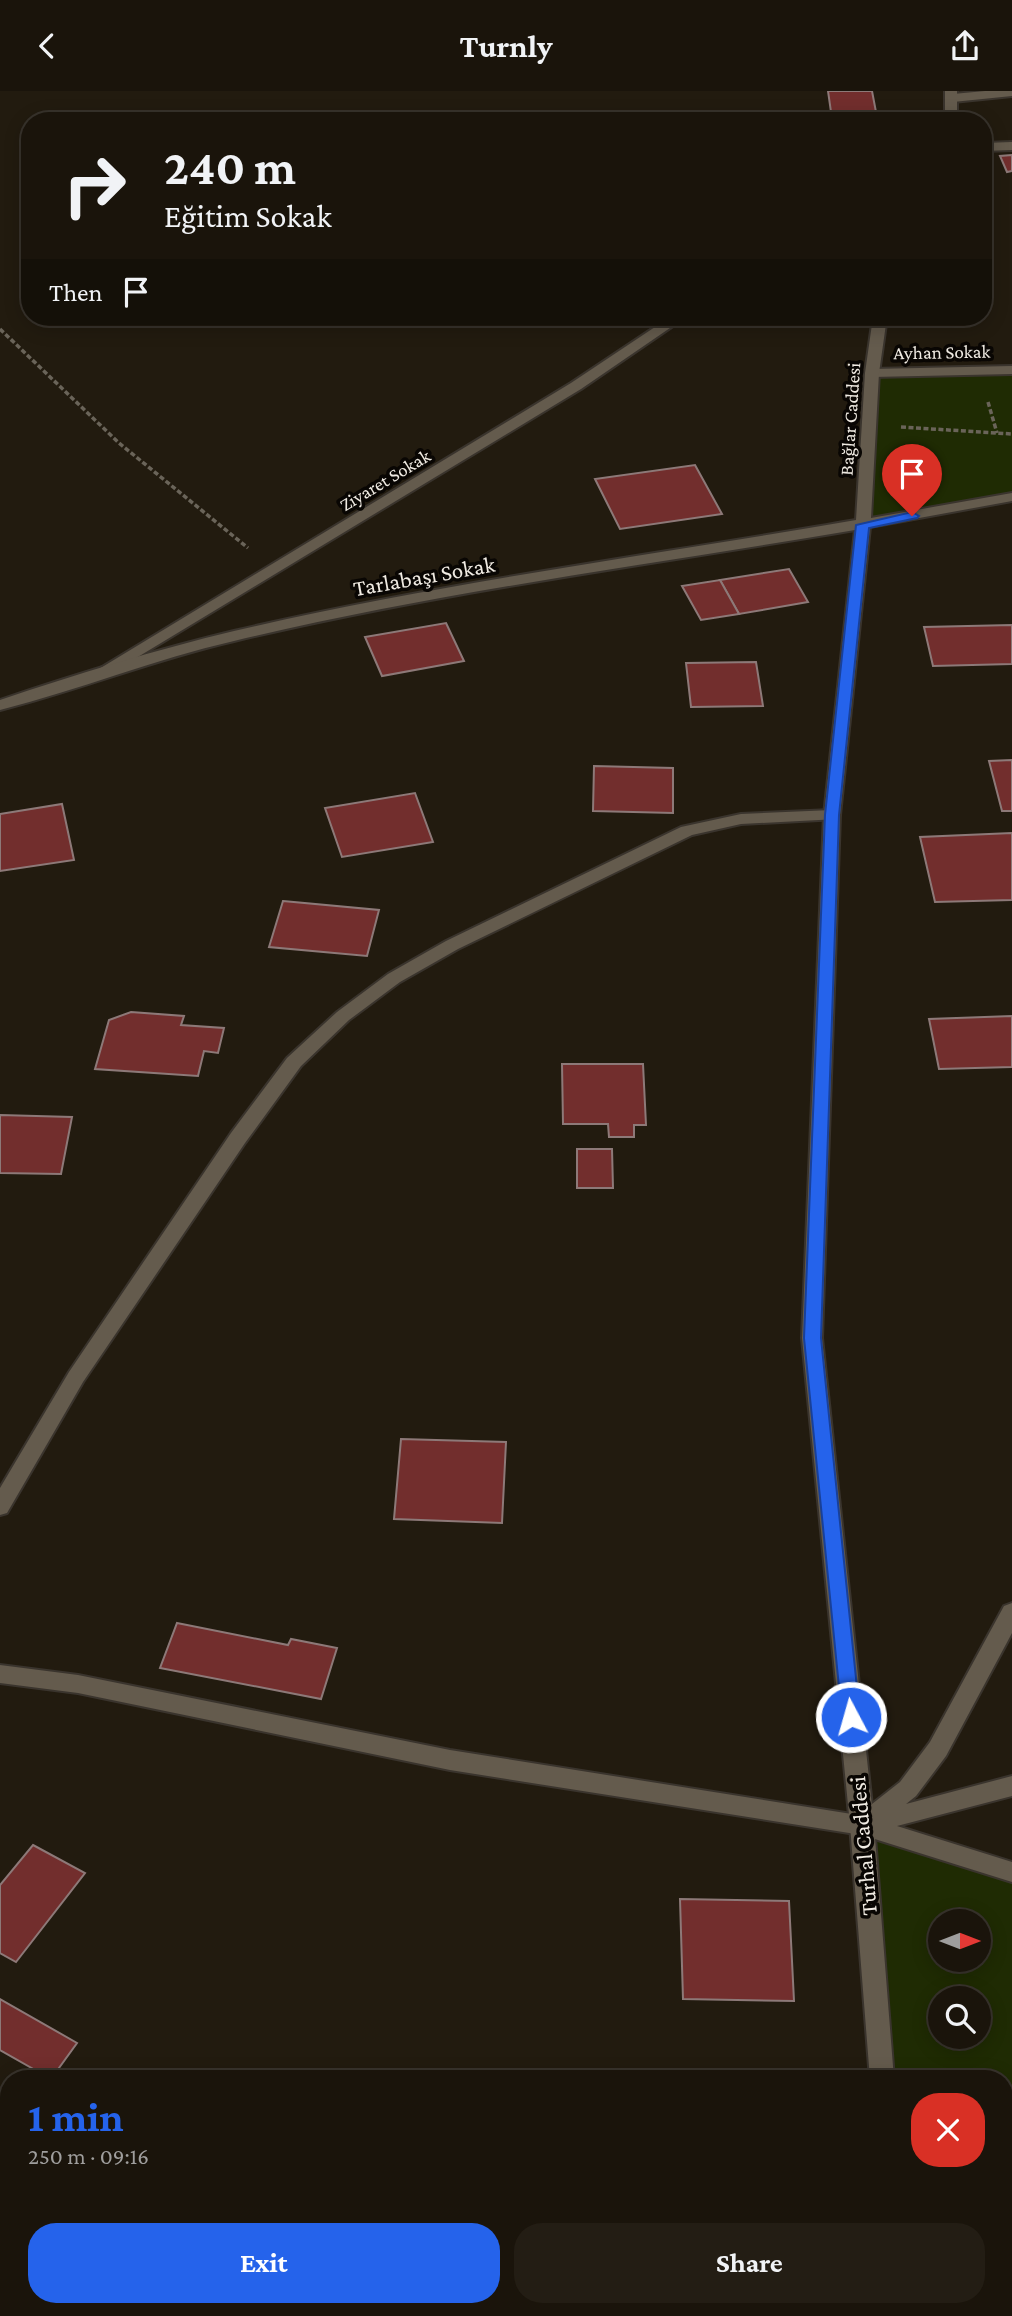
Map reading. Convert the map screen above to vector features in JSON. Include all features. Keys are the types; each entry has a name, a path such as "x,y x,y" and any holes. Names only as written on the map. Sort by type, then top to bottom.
{"street":[{"path":"952,95 1012,92"},
{"path":"992,147 1012,146"},
{"name":"Ziyaret Sokak","path":"107,670 576,386 666,326"},
{"name":"Bağlar Caddesi","path":"863,525 872,373 879,326"},
{"name":"Ayhan Sokak","path":"872,373 1012,370"},
{"name":"Tarlabaşı Sokak","path":"0,705 107,670 267,628 383,605 863,525 1012,497"},
{"name":"Turhal Caddesi","path":"863,525 832,815 812,1338 862,1825 882,2070"},
{"path":"0,1507 76,1377 238,1138 294,1062 343,1016 394,978 452,945 687,831 741,819 832,815"},
{"path":"862,1825 908,1789 938,1749 1012,1612"},
{"path":"0,1674 78,1684 450,1760 862,1825 1012,1872"},
{"path":"862,1825 1012,1786"}],"path":[{"path":"0,329 45,377 160,480 276,569"},
{"path":"869,425 1012,434"}],"green space":[{"path":"1012,370 1012,497 863,525 872,373"},
{"path":"862,1825 1012,1872 1012,2070 881,2070"}],"building":[{"path":"828,91 872,91 876,112 831,112"},
{"path":"1012,155 1012,171 1007,172 1000,156"},
{"path":"695,465 722,514 620,529 595,479"},
{"path":"789,569 808,602 739,614 720,580"},
{"path":"720,580 739,614 701,620 682,586"},
{"path":"446,623 464,661 382,676 365,637"},
{"path":"1012,625 1012,664 933,666 924,627"},
{"path":"756,662 763,706 691,707 686,663"},
{"path":"1012,760 1012,811 1002,811 989,761"},
{"path":"594,766 673,768 673,813 593,811"},
{"path":"415,793 433,842 342,857 325,808"},
{"path":"62,804 74,860 0,871 0,814"},
{"path":"1012,833 1012,900 935,902 920,837"},
{"path":"283,901 379,910 367,956 269,947"},
{"path":"131,1012 184,1016 181,1025 224,1028 218,1053 204,1051 198,1076 95,1069 109,1020"},
{"path":"1012,1016 1012,1067 939,1069 929,1019"},
{"path":"562,1064 643,1064 646,1125 634,1125 634,1137 609,1137 608,1124 563,1124"},
{"path":"0,1115 72,1117 61,1174 0,1173"},
{"path":"577,1149 612,1149 613,1188 577,1188"},
{"path":"401,1439 506,1442 502,1523 394,1519"},
{"path":"177,1623 288,1645 291,1639 337,1648 321,1699 160,1668"},
{"path":"33,1845 85,1873 16,1962 0,1953 0,1885"},
{"path":"680,1899 789,1901 794,2001 683,1999"},
{"path":"0,1999 77,2043 58,2070 35,2070 0,2050"}],"route":[{"path":"851,1717 812,1338 832,815 863,525 912,516"}]}
